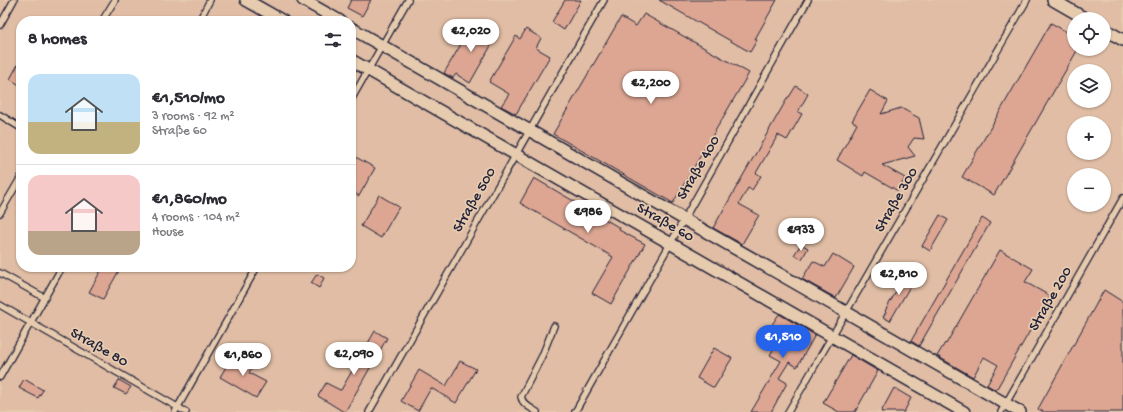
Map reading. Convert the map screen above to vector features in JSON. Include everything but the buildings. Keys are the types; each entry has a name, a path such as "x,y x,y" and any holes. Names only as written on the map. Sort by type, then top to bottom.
{"street":[{"path":"246,0 274,16"},
{"path":"303,0 331,16"},
{"path":"1053,0 1074,12"},
{"path":"356,31 845,312 1003,408 1020,412"},
{"path":"1111,33 1123,40"},
{"name":"Straße 60","path":"356,63 964,412"}],"lane":[{"path":"0,25 14,0"},
{"path":"105,16 115,0"},
{"path":"202,16 210,0"},
{"path":"356,91 408,0"},
{"name":"Straße 500","path":"369,412 604,0"},
{"name":"Straße 400","path":"575,412 808,0"},
{"name":"Straße 300","path":"788,412 1027,0"},
{"path":"0,115 16,125"},
{"path":"0,213 16,186"},
{"name":"Straße 200","path":"1003,408 1123,198"},
{"path":"0,272 45,298"},
{"path":"0,377 59,272"},
{"path":"176,410 254,272"},
{"name":"Straße 80","path":"0,305 176,410 186,412"},
{"path":"537,412 526,405 522,401 521,397 542,356 554,326"}],"shaded area":[{"path":"0,0 1123,0 1123,412 0,412"}]}
